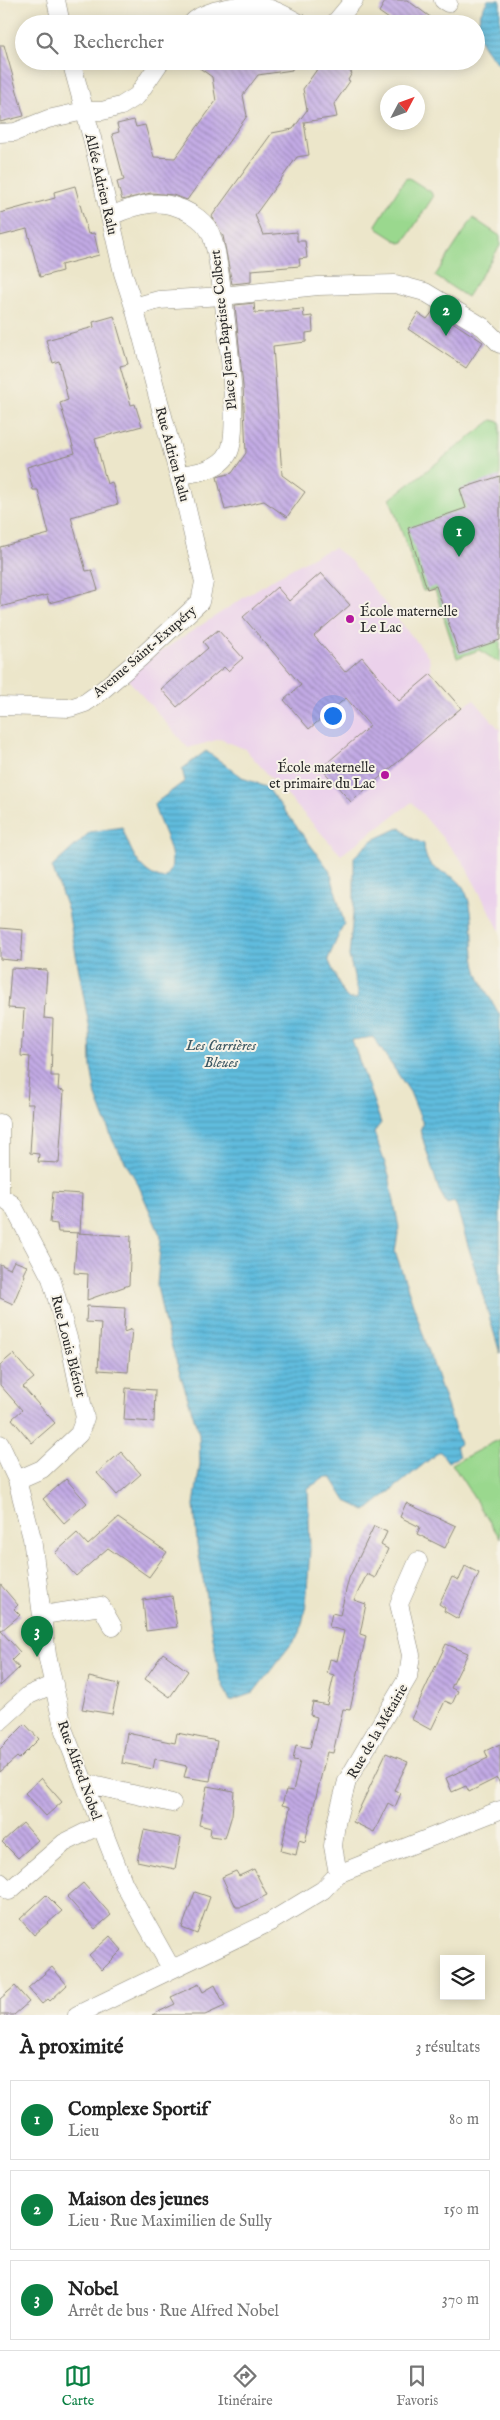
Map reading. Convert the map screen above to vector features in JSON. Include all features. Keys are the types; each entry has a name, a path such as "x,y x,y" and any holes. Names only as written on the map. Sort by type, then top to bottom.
{"street":[{"path":"56,0 59,15"},
{"path":"342,15 354,0"},
{"path":"199,15 211,6 249,3 265,4 285,15"},
{"name":"Allée Adrien Ralu","path":"73,70 111,216 123,273 134,306"},
{"path":"0,133 15,132 48,119 84,111 102,112 121,106 137,96 155,70"},
{"name":"Place Jean-Baptiste Colbert","path":"111,216 132,206 158,203 172,204 202,220 210,232 216,251 222,296 234,434 229,453 217,464 197,473 178,475"},
{"path":"134,306 159,300 222,296 318,286 395,284 425,292 484,327 500,344"},
{"name":"Rue Adrien Ralu","path":"134,306 204,582 200,602"},
{"name":"Avenue Saint-Exupéry","path":"0,706 70,708 85,703 99,693 200,602"},
{"path":"0,1123 0,1198"},
{"name":"Rue Louis Blériot","path":"0,1198 12,1204 51,1278 70,1344 85,1418 79,1434 42,1469 17,1480"},
{"name":"Rue Alfred Nobel","path":"0,1444 17,1480 32,1538 47,1655 64,1731 124,1884 172,1968"},
{"name":"Rue de la Métairie","path":"338,1874 334,1846 336,1823 347,1781 408,1677 410,1655 399,1604 418,1561"},
{"path":"43,1615 101,1606 113,1627"},
{"path":"0,1721 28,1695 54,1684"},
{"path":"84,1783 172,1803"},
{"path":"77,2015 295,1909 323,1890 338,1874 500,1810"},
{"path":"0,1882 9,1891 64,1843 100,1825"}],"shaded area":[{"name":"École maternelle et primaire du Lac","path":"334,548 349,559 429,657 431,674 461,707 474,700 500,730 500,931 463,862 412,802 341,855 245,749 220,739 188,748 124,675 271,580 318,554"}],"green space":[{"path":"409,178 431,192 433,197 404,242 400,243 378,229 376,225 405,179"},
{"path":"473,218 500,236 500,246 467,297 435,276"},
{"path":"492,420 500,422 500,663 479,650 457,658 435,590 423,591 390,499"},
{"path":"500,1439 500,1538 452,1464"}],"water":[{"path":"488,0 500,0 500,66 485,47 485,15 480,15"},
{"name":"Les Carrières Bleues","path":"206,751 245,779 266,786 330,871 344,923 328,959 343,993 349,999 357,999 358,992 349,956 354,903 354,857 373,840 401,827 409,837 424,844 425,855 434,867 458,881 463,887 472,916 476,967 483,986 500,1016 500,1353 456,1205 454,1202 447,1204 439,1190 420,1130 423,1124 410,1092 373,1037 352,1040 381,1123 374,1132 389,1175 399,1228 395,1251 460,1444 455,1447 460,1456 448,1462 440,1451 366,1511 346,1501 331,1477 326,1477 308,1488 310,1550 306,1606 300,1633 253,1693 230,1701 220,1679 197,1544 194,1505 200,1464 199,1434 165,1325 157,1285 161,1237 138,1184 113,1141 96,1096 91,1067 90,1031 68,911 52,867 90,832 122,827 132,852 142,866 148,872 164,879 170,872 172,863 171,853 154,804 185,781 182,769"}],"building":[{"path":"386,0 407,0 428,15 383,15 379,12"},
{"path":"0,45 4,45 24,116 0,122"},
{"path":"202,70 292,70 258,75 243,95 247,116 187,200 173,195 151,193 122,200 117,182 124,180 112,134 119,132 117,124 134,120 136,127 145,125 154,157 175,158 216,101 212,77"},
{"path":"317,70 348,70 352,73 348,80 350,81 334,104 337,117 304,122 309,155 297,157 255,215 263,235 297,232 297,241 305,241 307,258 299,259 300,266 251,270 251,282 232,284 223,236 212,216 272,133 293,129 307,110 303,89"},
{"path":"75,186 88,234 94,233 99,255 61,265 62,271 40,277 27,229 0,236 0,213 55,198 54,192"},
{"path":"254,303 255,313 303,309 304,317 312,316 313,332 306,333 306,342 273,346 282,475 305,492 287,517 264,501 225,510 217,477 232,473 246,453 243,386 235,305"},
{"path":"434,310 483,342 466,368 408,329 418,313 427,319"},
{"path":"114,316 128,364 120,366 131,405 135,404 142,426 95,439 107,484 112,482 118,504 71,517 86,571 92,570 98,590 49,603 47,595 0,607 0,547 49,534 38,490 33,490 27,467 75,453 60,403 68,400 59,361 53,363 46,340 94,327 93,322"},
{"path":"500,476 500,640 459,654 436,586 427,589 408,528 466,508 460,489"},
{"path":"321,573 350,605 314,636 345,672 362,657 399,701 431,674 461,708 351,802 321,768 370,726 346,698 309,729 284,700 301,685 243,617 277,587 289,601"},
{"path":"218,630 243,658 228,671 224,667 177,707 161,689 208,648 203,642"},
{"path":"0,928 23,930 21,961 0,959"},
{"path":"11,968 47,970 44,1018 53,1019 51,1076 59,1076 58,1090 64,1091 59,1163 38,1162 39,1154 30,1153 33,1104 27,1104 30,1057 21,1056 24,1009 8,1008"},
{"path":"53,1192 82,1194 80,1233 58,1232 57,1224 50,1223"},
{"path":"77,1233 131,1236 129,1285 87,1300 88,1274 74,1273"},
{"path":"14,1261 27,1266 13,1304 0,1298 0,1264 10,1269"},
{"path":"87,1306 125,1308 124,1332 132,1329 128,1372 98,1370 101,1323 86,1322"},
{"path":"13,1354 34,1378 23,1387 55,1423 32,1443 12,1419 22,1410 0,1385 0,1365"},
{"path":"126,1388 155,1390 154,1422 124,1420"},
{"path":"121,1452 141,1474 117,1495 97,1473"},
{"path":"66,1479 87,1503 64,1523 43,1499"},
{"path":"406,1503 456,1526 445,1548 417,1534 420,1527 400,1517"},
{"path":"118,1518 167,1552 149,1577 108,1548 76,1576 55,1553 77,1533 88,1545"},
{"path":"374,1526 387,1532 381,1545 388,1549 375,1578 367,1574 354,1600 366,1604 360,1634 366,1636 350,1710 343,1709 333,1753 327,1752 305,1842 299,1840 296,1855 281,1851 290,1807 282,1805 286,1790 293,1791 300,1761 293,1760 296,1745 310,1748 317,1717 310,1715 313,1702 327,1705 334,1675 327,1673 330,1659 337,1661 344,1631 329,1627 332,1613 340,1615 349,1578"},
{"path":"465,1566 479,1573 458,1619 444,1611 445,1608 439,1604 452,1577 459,1580"},
{"path":"0,1584 18,1605 14,1609 20,1615 1,1631 20,1652 12,1660 19,1668 0,1686"},
{"path":"172,1596 177,1627 146,1631 143,1600"},
{"path":"446,1644 468,1653 451,1688 458,1691 452,1704 445,1701 431,1730 411,1719"},
{"path":"163,1653 188,1671 170,1697 145,1679"},
{"path":"89,1677 119,1684 112,1714 82,1709"},
{"path":"25,1724 39,1739 19,1759 17,1757 0,1772 0,1749"},
{"path":"127,1733 175,1743 177,1733 217,1741 210,1781 184,1777 187,1766 155,1759 153,1769 122,1763"},
{"path":"500,1744 500,1784 497,1778 469,1792 466,1786 452,1792 446,1778 488,1758 485,1751"},
{"path":"386,1753 408,1762 394,1790 401,1793 395,1807 388,1803 374,1832 353,1822"},
{"path":"41,1778 62,1802 46,1816 25,1793"},
{"path":"207,1786 234,1791 232,1815 225,1838 210,1836 211,1828 199,1825"},
{"path":"23,1823 38,1840 18,1858 2,1842"},
{"path":"144,1830 181,1838 175,1869 137,1861"},
{"path":"254,1869 267,1895 242,1907 236,1907 222,1877 236,1871 239,1876"},
{"path":"83,1883 111,1915 95,1929 67,1897"},
{"path":"195,1892 210,1897 197,1934 182,1928"},
{"path":"46,1895 62,1911 34,1935 20,1919"},
{"path":"110,1936 122,1950 102,1970 89,1955"},
{"path":"52,1967 67,1985 50,2001 48,1999 42,2004 28,1988"},
{"path":"199,1984 203,1992 215,1985 225,2006 205,2015 152,2015 175,2004 171,1997"},
{"path":"15,1986 29,2002 14,2015 0,2015 0,1999"}],"place":[{"name":"Maison des jeunes","path":"446,336"},
{"name":"Complexe Sportif","path":"459,557"},
{"name":"École maternelle Le Lac","path":"350,619"},
{"name":"École maternelle et primaire du Lac","path":"385,775"},
{"name":"Nobel","path":"37,1657"}]}
